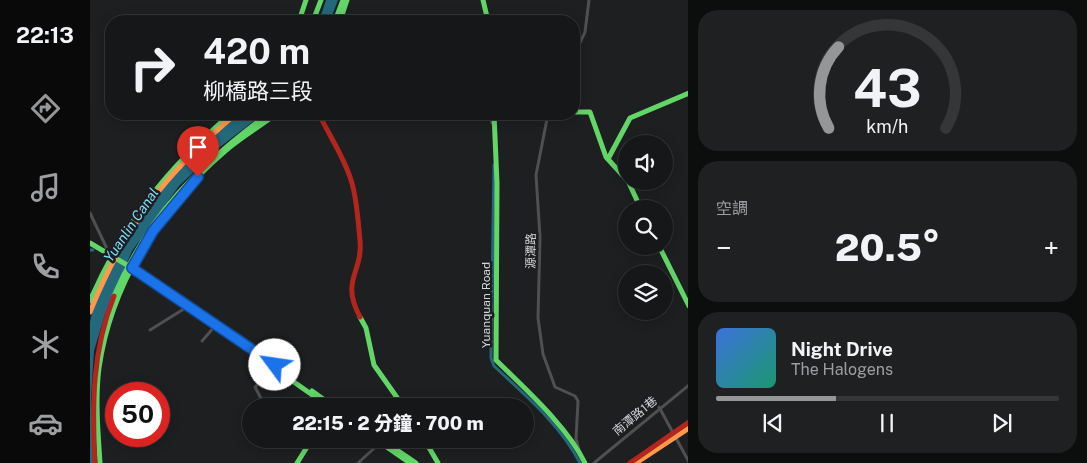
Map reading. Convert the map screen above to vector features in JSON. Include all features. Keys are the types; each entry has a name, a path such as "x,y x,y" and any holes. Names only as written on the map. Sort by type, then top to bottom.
{"main road":[{"path":"301,15 306,0"},
{"path":"313,15 319,0"},
{"path":"337,15 342,0"},
{"path":"342,15 347,0"},
{"path":"483,0 487,15"},
{"path":"608,159 630,118 688,93"},
{"path":"580,112 590,112 608,159 618,170"},
{"path":"90,301 138,207 160,179 196,142 224,120"},
{"path":"90,312 116,250 147,201 184,157 229,120"},
{"path":"95,463 92,415 97,353 106,320 124,274 155,220 184,185 222,149 260,120"},
{"path":"100,463 97,415 99,369 110,321 132,268 153,231 198,177 224,152 268,120"},
{"path":"321,120 351,180 360,242 360,254 351,282 352,302 366,328 374,365 397,398"},
{"name":"Yuanquan Road","path":"494,120 497,183 496,360 539,403 580,453 585,463"},
{"path":"90,243 132,268 321,398"},
{"path":"663,255 688,306"},
{"path":"267,362 317,398"},
{"path":"636,463 674,435 688,422"},
{"path":"630,463 688,428"},
{"path":"299,462 307,448"},
{"path":"390,448 410,463"},
{"path":"392,448 416,463"},
{"path":"429,448 438,463"}],"street":[{"path":"580,43 585,32 589,0"},
{"name":"源潭路","path":"547,120 536,175 540,237 538,318 543,354 555,387 575,396 578,401 576,439 580,453"},
{"path":"90,213 112,256"},
{"path":"150,330 187,307"},
{"path":"202,341 216,326"},
{"path":"261,398 256,388 275,368"},
{"name":"南潭路1巷","path":"594,463 659,407 688,385"},
{"path":"659,407 688,462"},
{"path":"358,463 374,448"}],"water":[{"path":"326,0 338,0 332,15 321,15"},
{"path":"234,120 255,120 220,147 179,186 132,251 105,314 94,351 91,397 94,463 90,463 90,322 99,292 111,262 147,206 192,156"}],"waterway":[{"path":"494,165 491,358 494,366 530,399 552,423 580,463"}],"traffic: fast":[{"path":"301,15 306,0"},
{"path":"315,15 321,0"},
{"path":"337,15 343,0"},
{"path":"342,15 347,0"},
{"path":"483,0 487,15"},
{"path":"608,159 630,118 688,93"},
{"path":"580,112 590,112 606,157 618,170"},
{"path":"90,301 117,247 149,199 186,155 224,120"},
{"path":"114,296 143,240 178,194 219,153 260,120"},
{"path":"100,463 97,404 99,368 105,337 127,277 159,222 179,197 224,152 267,120"},
{"path":"494,120 497,183 496,360 557,422 568,435 585,463"},
{"path":"632,190 637,200"},
{"path":"90,243 132,268 317,398"},
{"path":"664,255 688,304"},
{"path":"360,317 366,328 374,365 397,398"},
{"path":"312,391 322,398"},
{"path":"297,463 306,448"},
{"path":"388,448 410,463"},
{"path":"394,448 416,463"},
{"path":"429,448 438,463"}],"traffic: slow":[{"path":"90,312 103,281 118,253 150,203 188,158 229,120"},
{"path":"636,463 688,429"}],"traffic: jam":[{"path":"322,120 344,163 355,194 360,252 352,285 352,294 360,317"},
{"path":"95,463 95,378 101,337 114,296"},
{"path":"630,463 688,423"}],"route":[{"path":"198,177 153,231 140,250 132,268 267,362 275,365"}],"water label":[{"name":"Yuanlin Canal","path":"131,225"}]}
